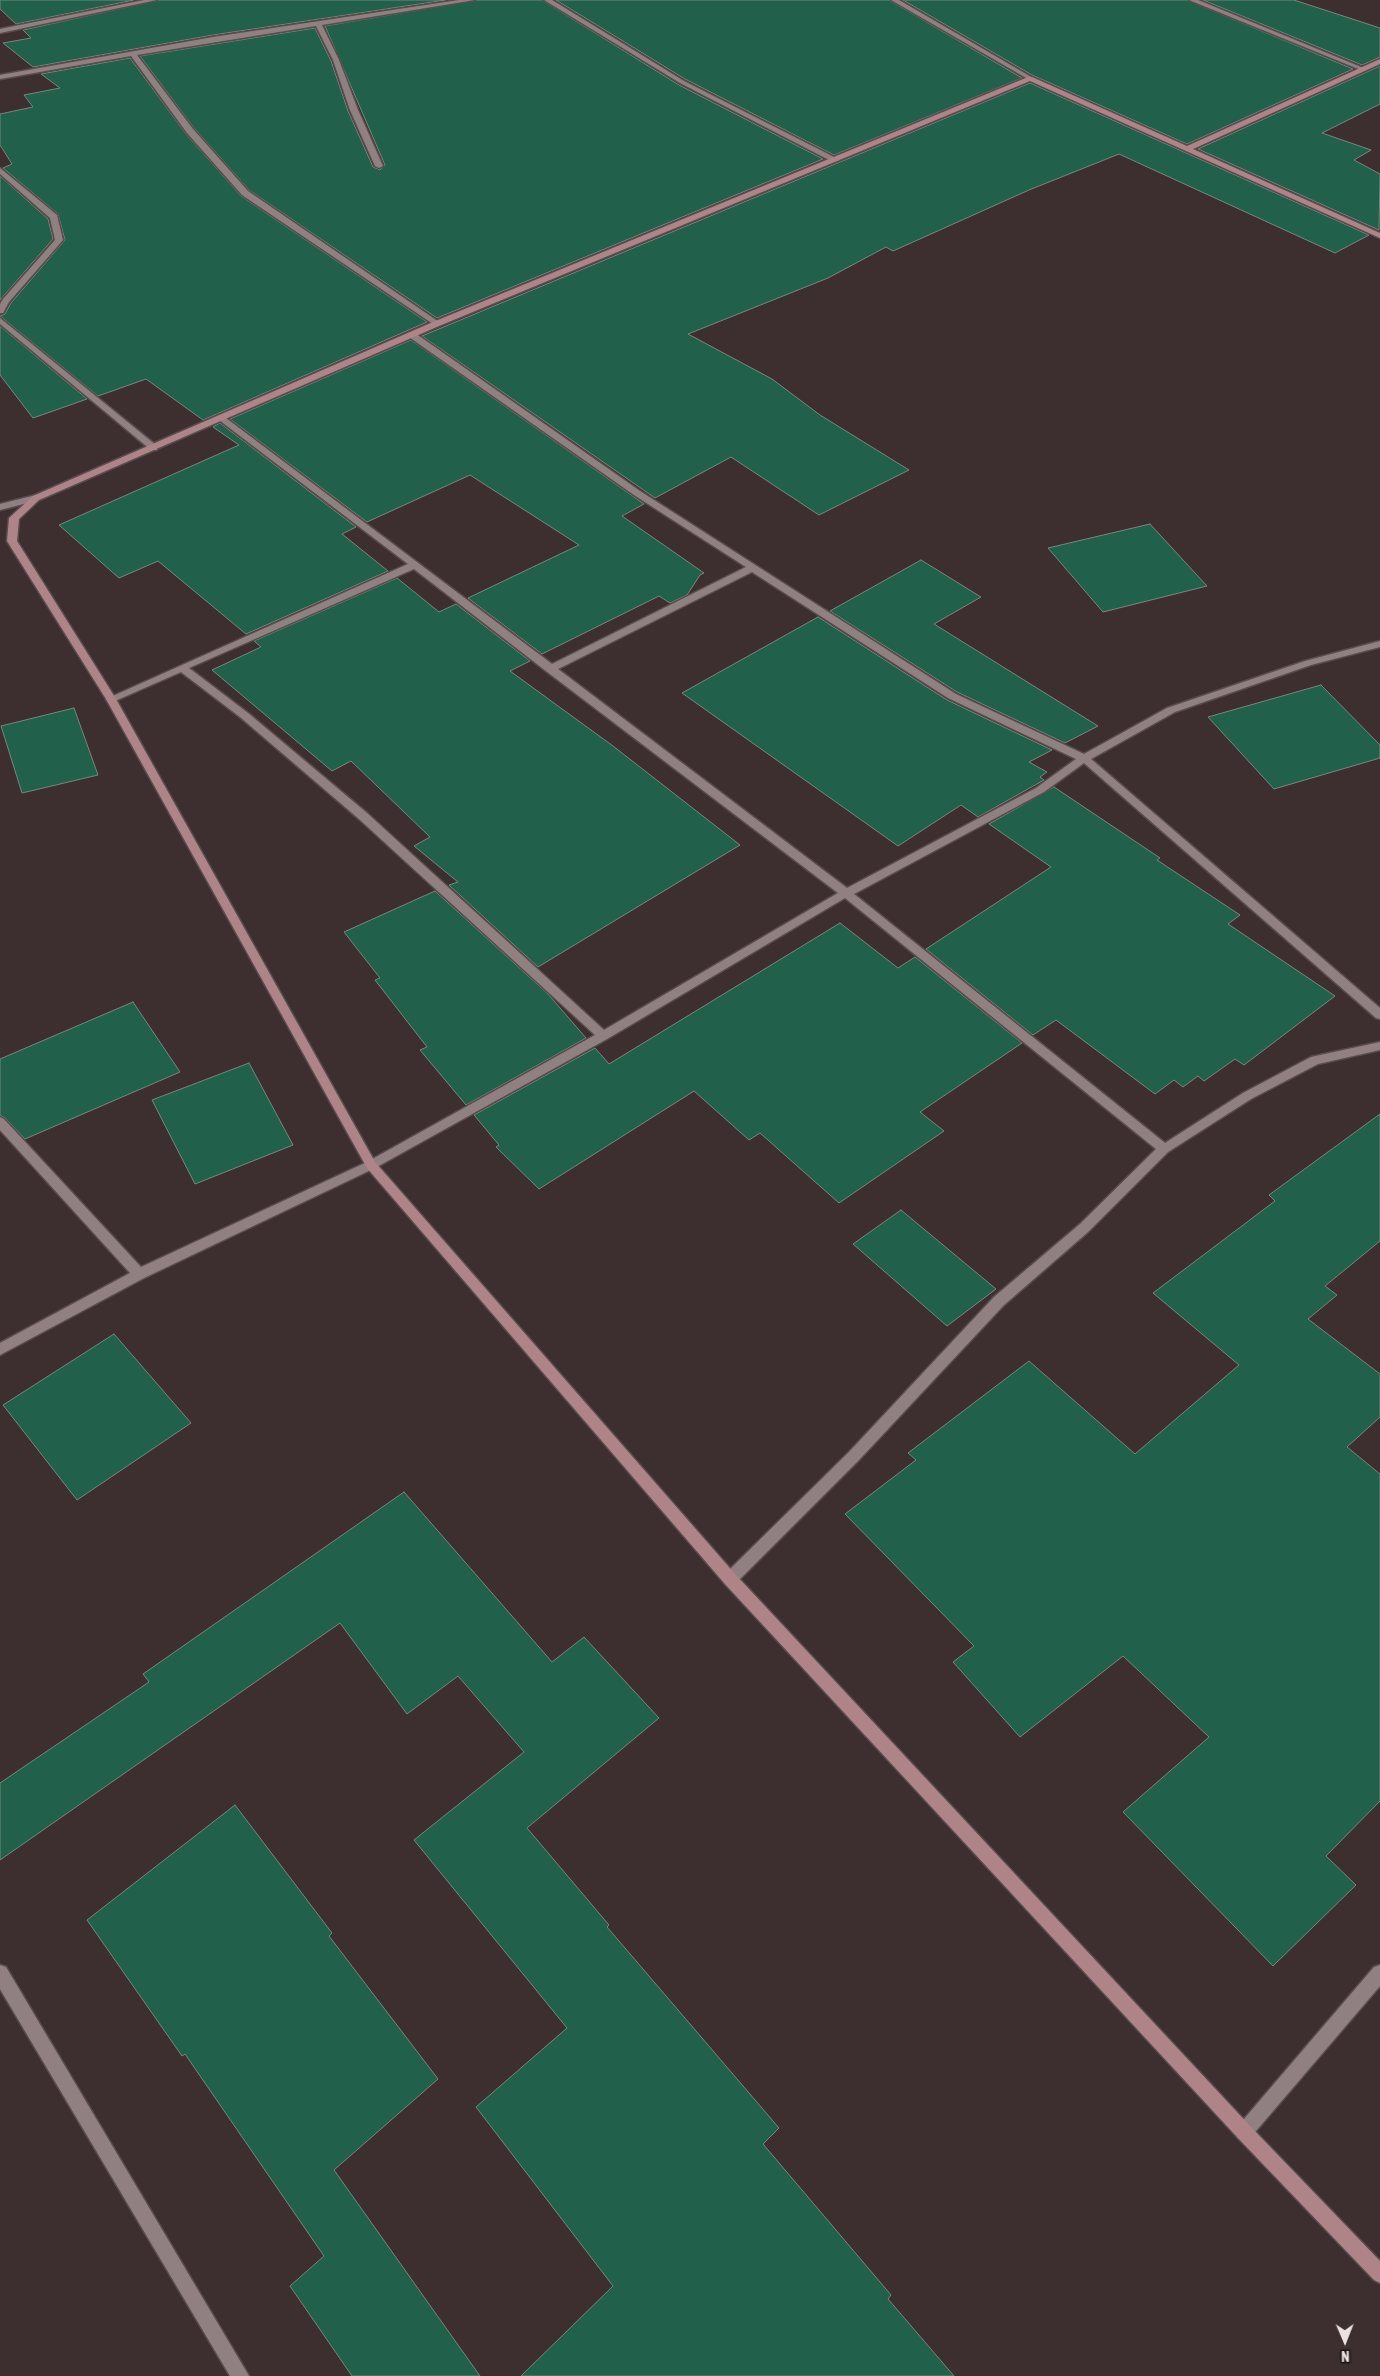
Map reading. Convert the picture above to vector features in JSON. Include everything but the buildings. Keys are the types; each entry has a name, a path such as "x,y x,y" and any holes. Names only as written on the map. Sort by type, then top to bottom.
{"street":[{"path":"0,31 154,0"},
{"path":"0,77 133,53 472,0"},
{"path":"547,0 682,82 836,160"},
{"path":"894,0 1030,78 1380,236"},
{"path":"1192,0 1363,68"},
{"path":"318,23 336,60 354,110 379,166"},
{"path":"133,53 161,94 184,123 245,193 436,324"},
{"path":"1187,149 1380,61"},
{"path":"0,507 36,498 436,324 836,160 1030,78"},
{"path":"0,170 54,217 59,240 6,301 0,311"},
{"path":"0,320 154,448"},
{"path":"412,335 637,494 952,696 1084,758 1380,1015"},
{"path":"222,418 846,893 1164,1149"},
{"path":"36,498 14,518 12,540 111,699 371,1166 730,1579 1244,2132 1380,2274"},
{"path":"111,699 414,565"},
{"path":"550,669 752,568"},
{"path":"0,1349 139,1274 371,1166 603,1036 846,893 1040,790 1084,758 1171,710 1308,663 1380,644"},
{"path":"183,668 244,715 363,816 603,1036"},
{"path":"730,1579 854,1456 999,1301 1084,1228 1164,1149 1247,1096 1315,1060 1380,1046"},
{"path":"0,1122 139,1274"},
{"path":"0,1973 240,2376"},
{"path":"1244,2132 1380,1973"}]}
